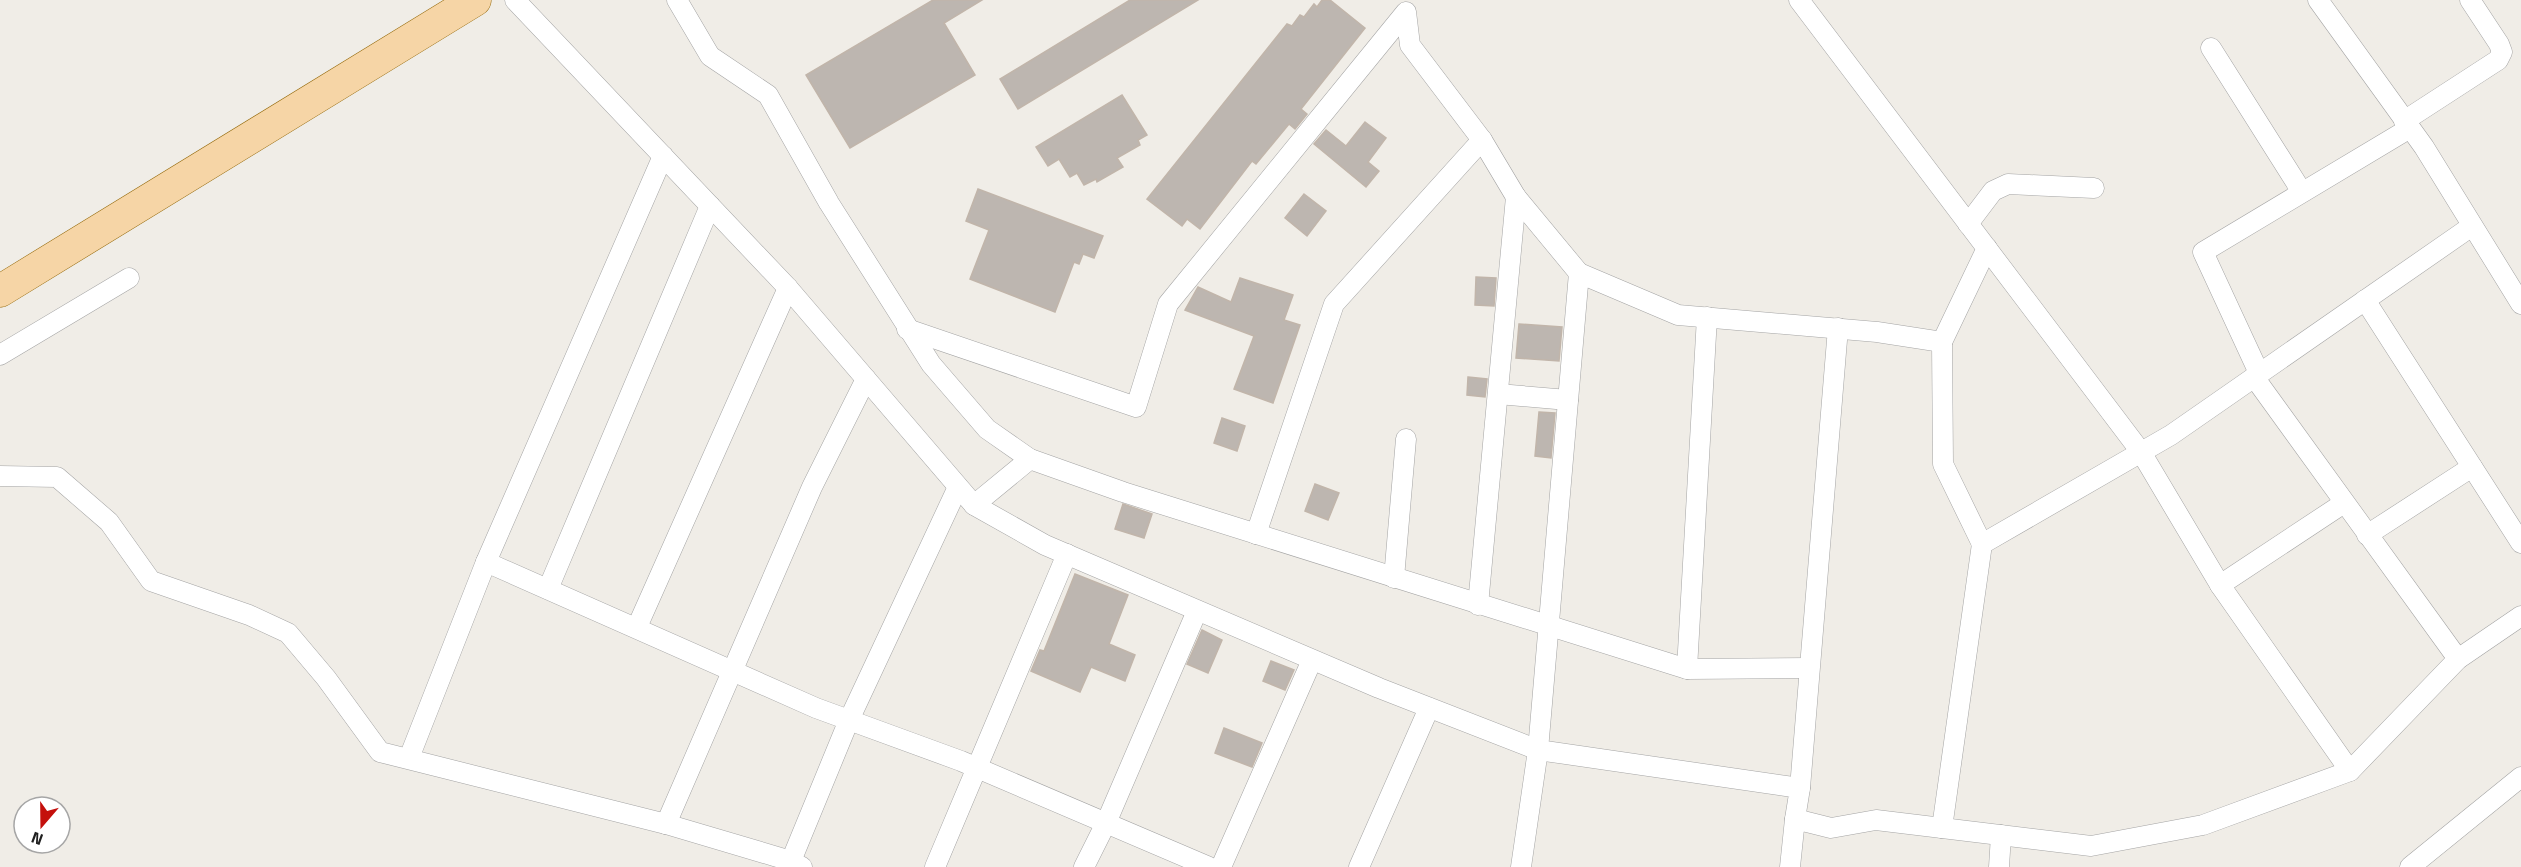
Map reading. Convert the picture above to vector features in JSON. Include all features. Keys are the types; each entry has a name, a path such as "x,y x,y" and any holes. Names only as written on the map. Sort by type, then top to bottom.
{"main road":[{"path":"0,291 475,0"}],"street":[{"path":"515,0 788,288 974,505 1067,554 1312,660 1538,750 1800,788"},
{"path":"677,0 710,56 768,95 830,203 931,364 987,429 1030,459 1478,605 1687,669 1809,668"},
{"path":"1799,0 2141,452 2220,585 2350,771"},
{"path":"2318,0 2407,124 2521,304"},
{"path":"2458,659 2344,503 2256,375 2203,252 2407,124 2498,60 2502,52 2499,44 2470,0"},
{"path":"907,329 1136,406 1168,304 1410,6"},
{"path":"1410,6 1410,45 1482,140 1516,197 1579,273 1678,315 1838,328 1942,342"},
{"path":"2211,48 2302,192"},
{"path":"1256,534 1334,304 1482,140"},
{"path":"409,758 486,562 663,156"},
{"path":"1968,224 1993,191 2008,184 2094,188"},
{"path":"1478,605 1516,197"},
{"path":"549,589 711,206"},
{"path":"1982,544 2141,452 2472,226"},
{"path":"1942,828 1982,544 1943,464 1942,342 1987,248"},
{"path":"1521,867 1538,750 1579,273"},
{"path":"0,355 129,278"},
{"path":"637,627 788,288"},
{"path":"2365,300 2521,543"},
{"path":"1687,669 1707,317"},
{"path":"1790,867 1800,788 1838,328"},
{"path":"666,824 812,487 866,379"},
{"path":"1498,394 1568,400"},
{"path":"1394,578 1406,439"},
{"path":"974,505 1030,459"},
{"path":"2367,535 2472,467"},
{"path":"0,476 57,477 109,522 151,581 249,615 288,633 326,678 380,752 666,824 796,864 849,720 958,487"},
{"path":"2220,585 2344,503"},
{"path":"934,867 1067,554"},
{"path":"486,562 849,720 977,768 1209,867"},
{"path":"1084,867 1106,823 1197,610"},
{"path":"1795,819 1831,828 1876,820 2091,846 2203,825 2350,771 2458,659 2521,616"},
{"path":"1221,867 1312,660"},
{"path":"1359,867 1429,708"},
{"path":"2410,867 2521,777"},
{"path":"1998,867 2001,835"}],"building":[{"path":"933,0 982,0 944,23 975,75 850,148 806,75"},
{"path":"1130,0 1198,0 1018,109 1000,79"},
{"path":"1322,0 1330,0 1365,28 1301,109 1307,114 1295,129 1289,124 1256,164 1252,161 1200,229 1187,219 1182,226 1147,199 1287,24 1292,26 1300,15 1304,17 1314,4 1317,7"},
{"path":"1122,95 1147,135 1138,140 1140,145 1117,158 1123,167 1097,182 1096,179 1084,185 1077,173 1070,177 1059,159 1048,166 1036,147"},
{"path":"1365,122 1386,138 1368,162 1379,171 1366,187 1314,144 1326,130 1346,146"},
{"path":"978,189 1103,236 1094,258 1083,254 1079,264 1074,262 1055,312 970,279 989,230 966,221"},
{"path":"1304,194 1326,211 1307,236 1285,218"},
{"path":"1476,277 1496,278 1494,306 1475,305"},
{"path":"1240,278 1293,295 1284,320 1300,325 1273,403 1234,389 1254,336 1185,310 1198,287 1231,302"},
{"path":"1519,324 1562,327 1559,361 1516,358"},
{"path":"1468,377 1487,379 1485,397 1467,395"},
{"path":"1539,412 1555,413 1551,458 1535,456"},
{"path":"1222,418 1245,426 1237,451 1214,443"},
{"path":"1315,484 1339,493 1328,520 1305,511"},
{"path":"1123,504 1152,514 1144,538 1115,529"},
{"path":"1075,574 1128,595 1109,644 1135,655 1125,681 1091,667 1080,692 1031,671 1040,650 1044,651"},
{"path":"1202,630 1222,640 1208,673 1187,664"},
{"path":"1271,661 1294,670 1285,690 1263,681"},
{"path":"1224,728 1262,743 1252,767 1215,753"}]}
